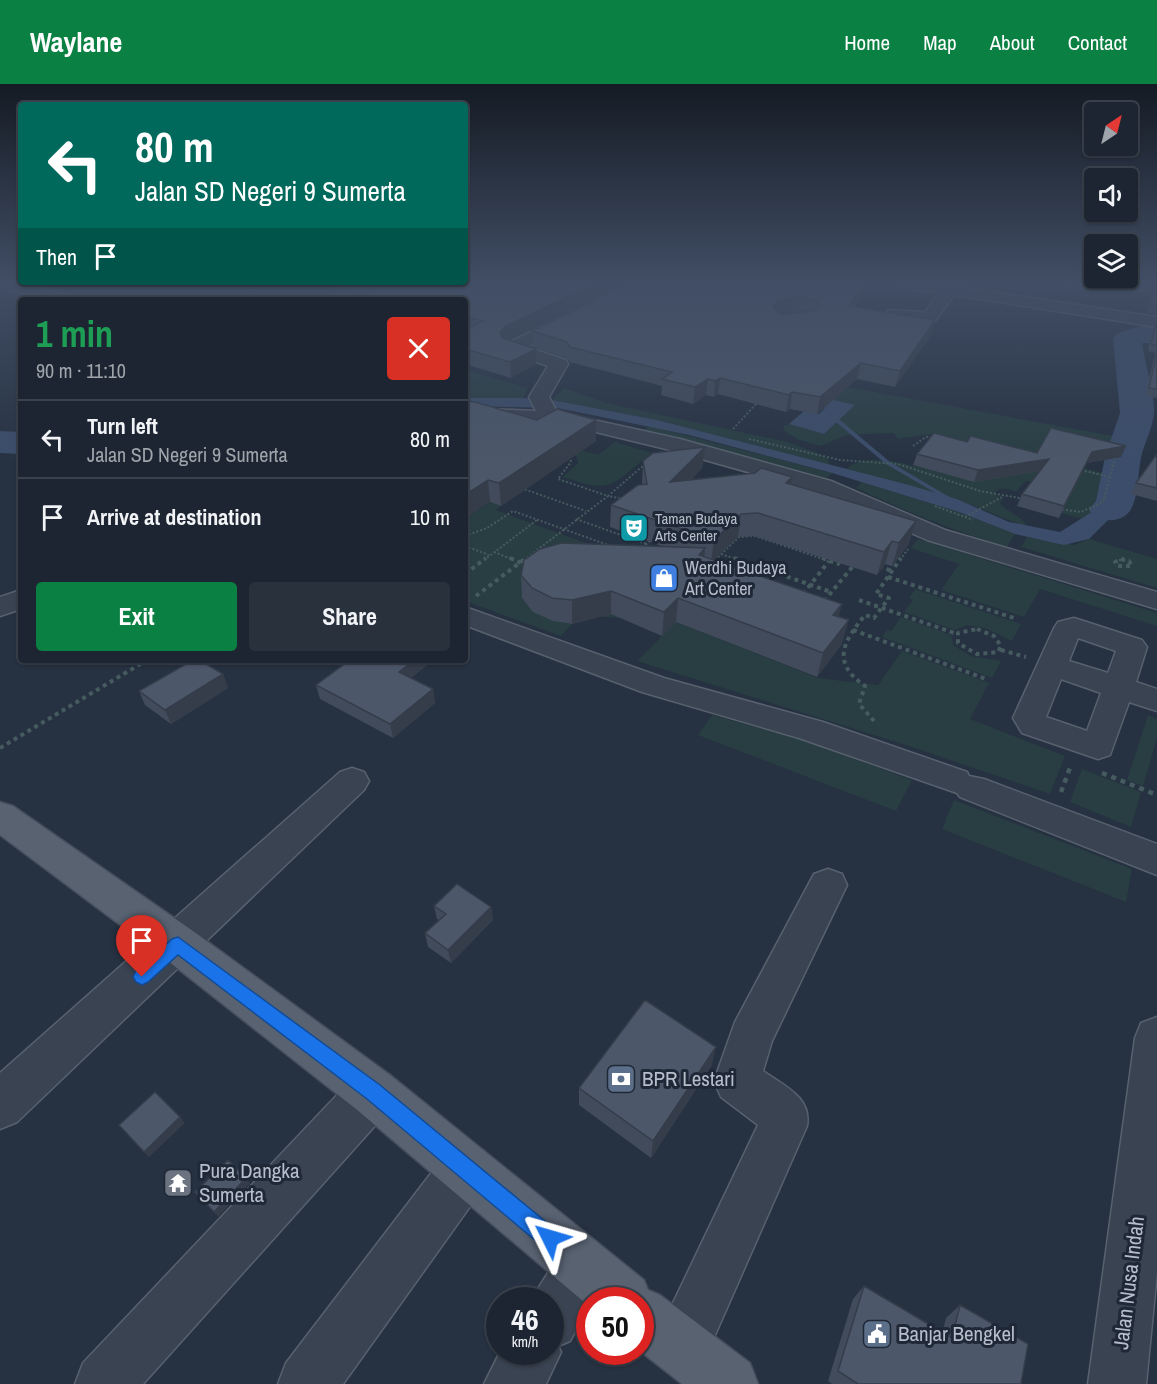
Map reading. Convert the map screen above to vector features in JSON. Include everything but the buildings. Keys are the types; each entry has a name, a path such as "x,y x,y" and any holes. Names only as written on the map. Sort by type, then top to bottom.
{"main road":[{"path":"0,816 178,944 374,1092 608,1287"},
{"path":"661,1331 729,1384"}],"street":[{"path":"521,344 512,348 559,364 544,407"},
{"path":"468,414 544,407 608,427 807,481 936,535 1157,601"},
{"path":"0,608 18,599"},
{"path":"470,606 553,651 653,685 820,733 1157,860"},
{"path":"1074,627 1132,647 1120,688 1100,746 1094,747 1030,721 1068,628 1074,627"},
{"path":"1052,666 1157,700"},
{"path":"0,1105 178,944 352,781"},
{"path":"661,1331 783,1126 785,1115 737,1081 750,1037 828,885"},
{"name":"Jalan Nusa Indah","path":"1117,1384 1157,1038"},
{"path":"104,1384 374,1092"},
{"path":"307,1384 466,1169"},
{"path":"564,1298 583,1266"},
{"path":"513,1384 524,1365"}],"path":[{"path":"733,429 756,404"},
{"path":"913,446 926,437 935,437"},
{"path":"1053,508 1081,512 1103,502 1117,448"},
{"path":"569,452 571,462 558,479 608,496 630,500"},
{"path":"852,461 898,464 980,491 1033,502"},
{"path":"470,606 520,562 608,496 647,463"},
{"path":"1077,469 1110,477"},
{"path":"528,481 517,487 586,512"},
{"path":"686,501 746,495"},
{"path":"967,516 1005,495"},
{"path":"753,500 754,509"},
{"path":"625,562 688,508 753,500 863,532 838,564 755,536 739,537 728,531"},
{"path":"601,501 611,505"},
{"path":"688,508 698,514"},
{"path":"468,535 487,528 513,511 608,545 600,551"},
{"path":"806,524 812,516"},
{"path":"468,572 538,519"},
{"path":"576,519 646,544"},
{"path":"659,521 668,525"},
{"path":"754,527 755,536"},
{"path":"658,534 668,538"},
{"path":"703,572 739,537"},
{"path":"790,548 795,540"},
{"path":"872,729 874,721 859,704 865,686 855,681 844,661 844,643 865,615 874,618 882,608 888,598 876,594 912,544"},
{"path":"468,547 490,555"},
{"path":"712,549 831,592"},
{"path":"494,552 528,566"},
{"path":"820,606 858,560"},
{"path":"789,611 829,561"},
{"path":"625,562 636,564"},
{"path":"625,562 642,604 765,653 800,615 711,582 703,572 692,571"},
{"path":"869,563 892,571"},
{"path":"888,577 1017,619"},
{"path":"701,585 711,582"},
{"path":"739,602 746,595"},
{"path":"859,600 957,634 971,629 989,633 1001,643 1001,650 989,655 971,653 958,643 957,634"},
{"path":"642,604 651,601"},
{"path":"711,631 718,624"},
{"path":"853,630 986,679"},
{"path":"0,747 142,663"},
{"path":"1057,803 1072,762 1083,766"},
{"path":"1094,770 1157,795"}],"green space":[{"path":"468,371 528,388 523,398 468,398"},
{"path":"825,383 1124,438 1115,463 1093,458 1037,457 1113,475 1106,503 1082,519 1054,511 1034,483 1026,481 1016,492 999,489 995,493 1002,500 1000,503 1022,520 1028,528 957,499 846,469 860,462 876,460 974,479 990,479 995,450 932,434 898,439 894,433 847,435 820,446 797,439 783,430 784,426 789,424 824,434 854,406 821,397"},
{"path":"564,388 606,403 787,442 817,453 828,459 830,465 657,420 552,400"},
{"path":"649,426 832,473 827,478 644,430"},
{"path":"615,442 652,453 612,483 593,485 563,477 578,463 574,448 598,455"},
{"path":"861,482 959,512 1015,534 1007,547 968,534 912,513 856,488"},
{"path":"490,502 501,506 496,510 621,556 620,618 603,617 587,567 522,598 544,617 572,624 561,636 468,602 468,517"},
{"path":"1027,537 1074,545 1089,539 1157,559 1157,588 1021,547"},
{"path":"918,539 1157,613 1157,626 1040,589 1024,617 941,590 959,564 910,548"},
{"path":"915,589 1021,624 1012,641 985,628 967,625 955,630 904,612 913,600 909,598"},
{"path":"901,617 951,635 954,646 971,656 1001,661 992,678 882,637 887,630 891,631"},
{"path":"676,622 818,678 878,685 902,651 989,683 970,719 1065,756 1050,794 909,746 637,661"},
{"path":"712,715 802,740 912,780 896,811 698,735"},
{"path":"1148,715 1157,719 1157,738 1143,786 1127,780"},
{"path":"1082,769 1141,792 1131,827 1070,802"},
{"path":"954,800 1132,869 1126,902 942,829"}],"water":[{"path":"821,397 855,405 824,434 789,424 804,411 819,414 825,408 812,404"},
{"path":"468,398 552,400 657,420 909,485 957,499 1009,522 1060,532 1106,503 1124,438 1135,441 1118,510 1089,539 1064,545 1015,534 959,512 832,473 689,435 558,408 468,406"}],"waterway":[{"path":"1109,510 1115,504 1123,457 1137,413 1128,344"},
{"path":"838,421 888,463 953,501"},
{"path":"0,442 18,443"}],"place":[{"name":"Taman Budaya Arts Center","path":"634,528"},
{"name":"Werdhi Budaya Art Center","path":"664,578"},
{"name":"BPR Lestari","path":"621,1079"},
{"name":"Pura Dangka Sumerta","path":"178,1183"},
{"name":"Banjar Bengkel","path":"877,1334"}],"route":[{"path":"142,977 178,944 374,1092 550,1238"}]}
